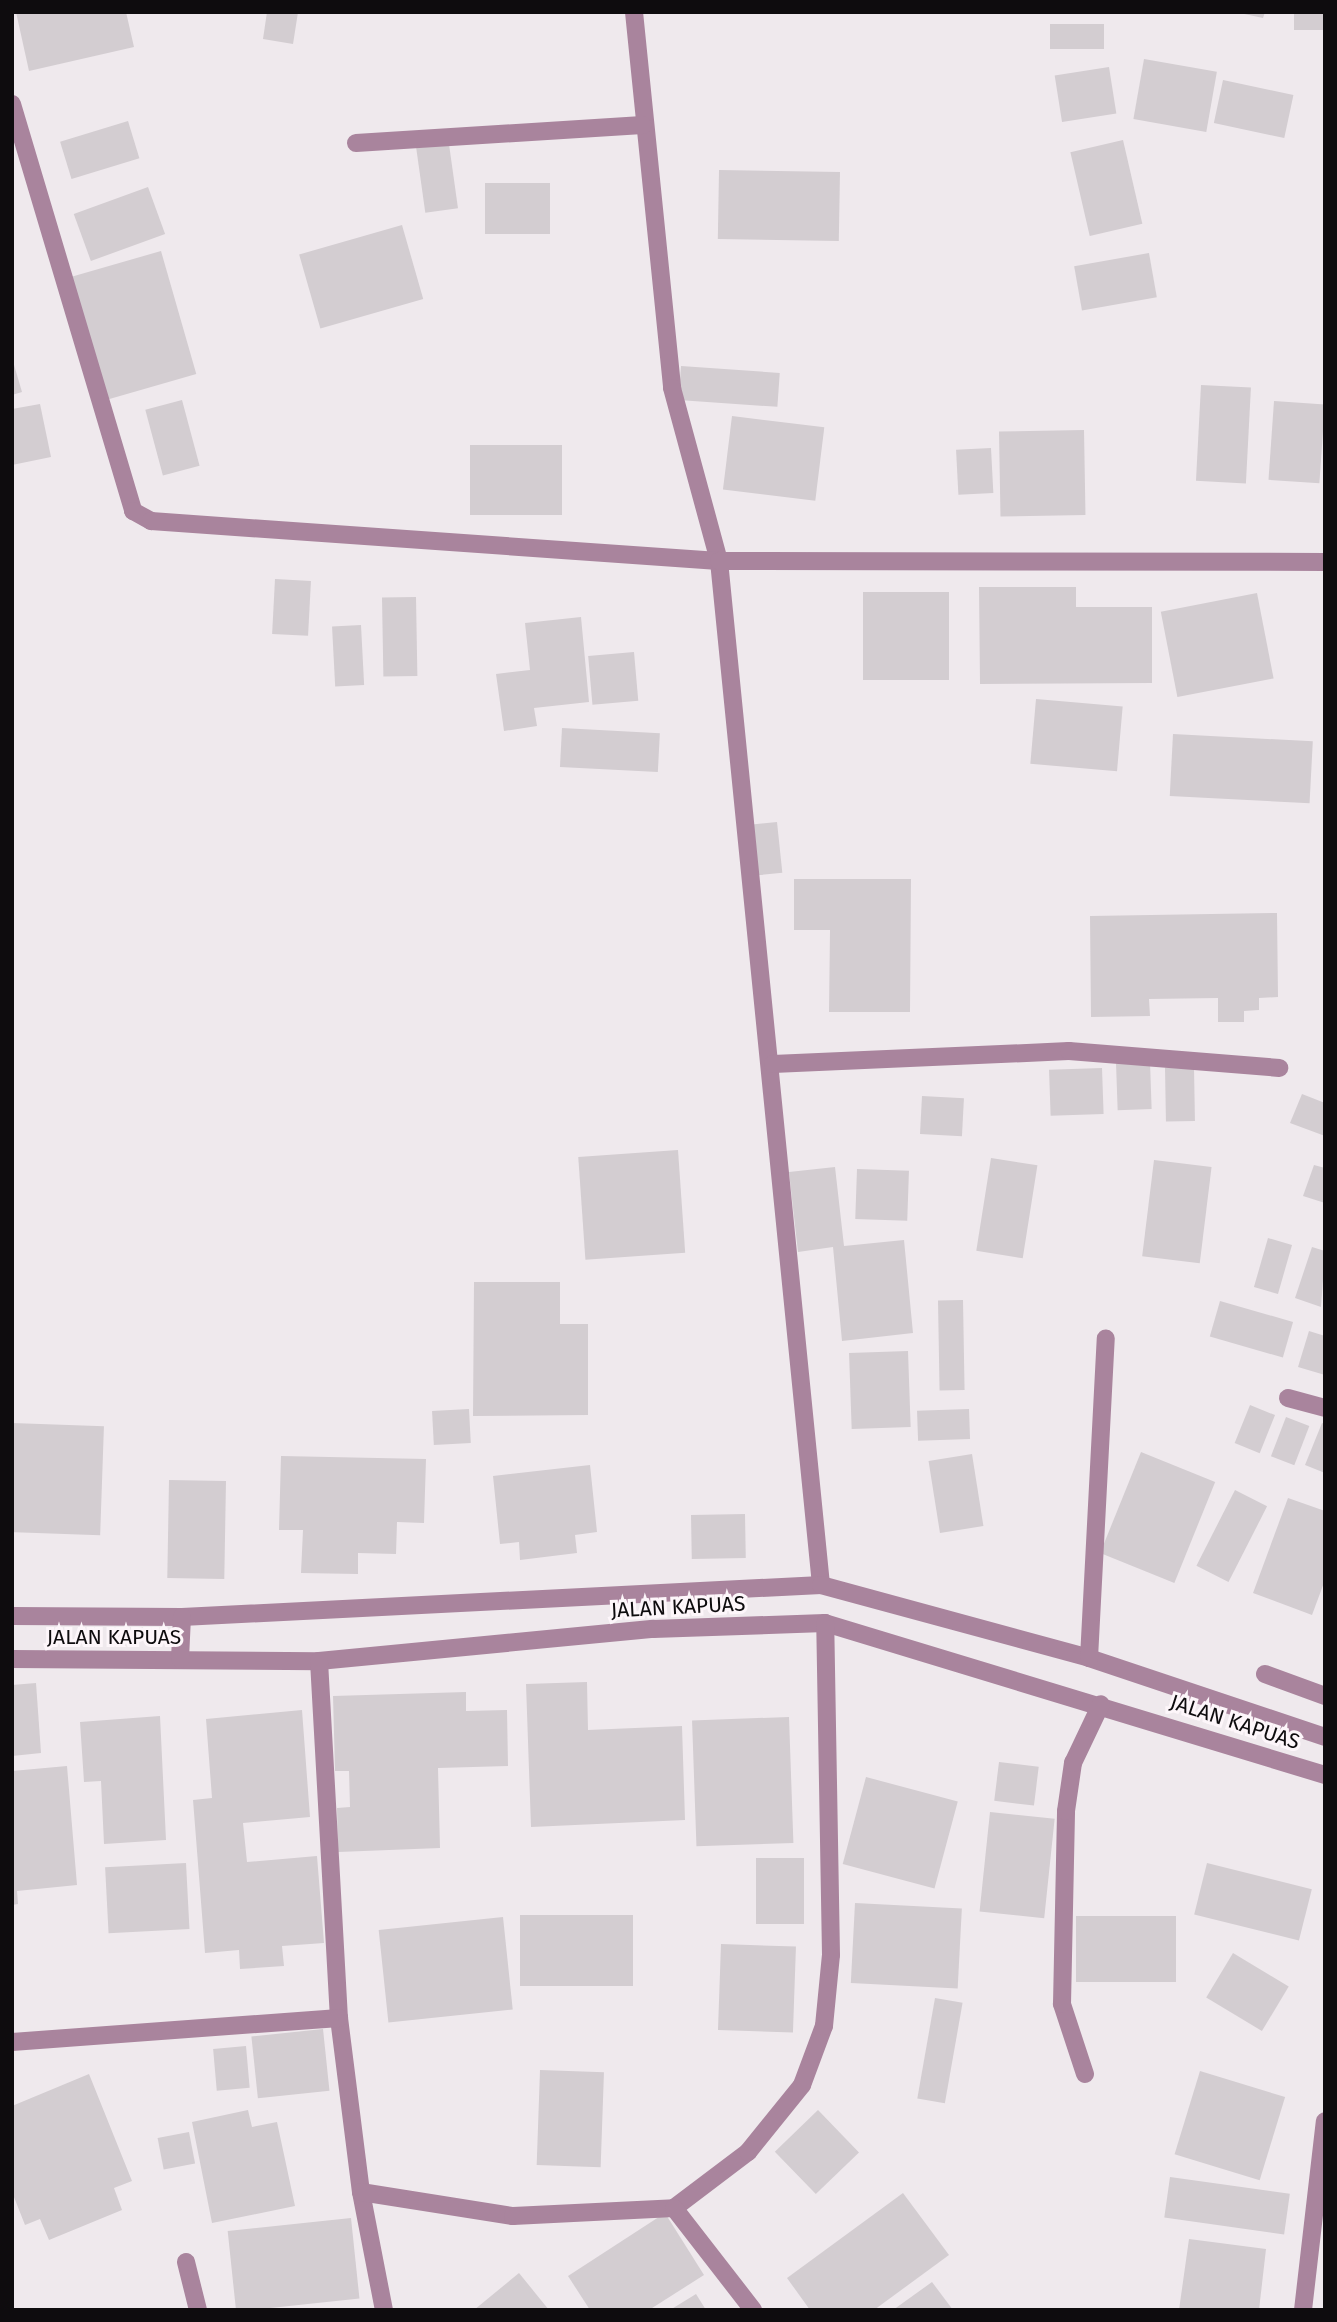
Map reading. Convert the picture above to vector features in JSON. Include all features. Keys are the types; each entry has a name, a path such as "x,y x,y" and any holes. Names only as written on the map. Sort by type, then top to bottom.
{"street":[{"path":"634,12 642,125 672,388 719,561 773,1064 821,1585"},
{"path":"12,104 133,511 167,523 719,561 1325,562"},
{"path":"356,143 642,125"},
{"path":"773,1064 1069,1051 1279,1068"},
{"path":"1089,1658 1106,1338"},
{"path":"1288,1398 1325,1408"},
{"name":"JALAN KAPUAS","path":"12,1616 182,1617 821,1585 1089,1658 1325,1737"},
{"path":"180,1659 182,1617"},
{"path":"361,2192 513,2216 674,2208 748,2152 802,2085 824,2026 831,1955 825,1623"},
{"name":"JALAN KAPUAS","path":"12,1659 319,1661 653,1629 825,1623 1101,1704 1325,1775"},
{"path":"319,1661 339,2018 361,2192 384,2310"},
{"path":"1265,1674 1325,1696"},
{"path":"1085,2074 1062,2004 1066,1811 1073,1763 1101,1704"},
{"path":"12,2042 339,2018"},
{"path":"1303,2310 1325,2121"},
{"path":"674,2208 753,2310"},
{"path":"186,2262 198,2310"}],"building":[{"path":"16,12 126,12 134,47 29,71"},
{"path":"267,12 298,12 293,44 263,39"},
{"path":"1235,12 1265,12 1263,18"},
{"path":"1294,12 1325,12 1325,30 1294,30"},
{"path":"1050,24 1104,24 1104,49 1050,49"},
{"path":"1144,59 1217,72 1206,132 1133,119"},
{"path":"1109,67 1116,113 1062,122 1055,76"},
{"path":"1223,80 1293,95 1284,138 1214,123"},
{"path":"128,121 139,158 72,179 60,142"},
{"path":"447,130 458,208 425,213 414,135"},
{"path":"1123,140 1142,224 1090,236 1070,152"},
{"path":"719,170 840,172 839,241 718,239"},
{"path":"485,183 550,183 550,234 485,234"},
{"path":"148,187 165,234 91,261 74,214"},
{"path":"402,225 423,299 320,329 299,254"},
{"path":"161,251 196,374 107,400 72,277"},
{"path":"1149,253 1157,297 1082,311 1074,266"},
{"path":"12,358 22,392 12,395"},
{"path":"681,366 780,373 777,407 679,400"},
{"path":"1201,385 1251,388 1246,483 1196,481"},
{"path":"182,400 200,466 163,476 145,410"},
{"path":"1274,401 1325,405 1319,483 1268,480"},
{"path":"40,404 51,457 12,465 12,409"},
{"path":"732,416 824,427 815,501 723,489"},
{"path":"1084,430 1085,515 1000,516 999,431"},
{"path":"470,445 562,445 562,515 470,515"},
{"path":"991,448 993,493 958,495 956,450"},
{"path":"275,579 311,581 308,636 272,634"},
{"path":"979,587 1076,587 1076,607 1152,607 1152,683 980,684"},
{"path":"863,592 949,592 949,680 863,680"},
{"path":"1257,593 1274,678 1177,697 1161,612"},
{"path":"416,597 417,676 383,677 382,598"},
{"path":"581,617 589,702 534,708 537,726 504,731 496,674 530,670 525,623"},
{"path":"361,625 364,685 335,686 332,627"},
{"path":"634,652 638,701 592,705 588,656"},
{"path":"1036,699 1123,707 1117,771 1030,764"},
{"path":"562,728 660,733 658,772 560,767"},
{"path":"1173,734 1313,741 1310,803 1170,796"},
{"path":"777,822 782,873 757,875 752,825"},
{"path":"794,879 911,879 910,1012 829,1012 830,930 794,930"},
{"path":"1277,913 1278,997 1259,998 1259,1010 1244,1011 1244,1022 1218,1022 1218,998 1149,999 1150,1016 1091,1017 1090,916"},
{"path":"1150,1062 1152,1109 1118,1110 1116,1063"},
{"path":"1194,1067 1195,1121 1166,1121 1165,1068"},
{"path":"1102,1068 1104,1114 1051,1116 1049,1070"},
{"path":"1302,1094 1325,1103 1325,1136 1290,1123"},
{"path":"922,1096 964,1098 962,1136 920,1134"},
{"path":"678,1150 685,1253 585,1260 578,1157"},
{"path":"991,1158 1037,1165 1023,1258 976,1251"},
{"path":"1154,1160 1212,1167 1200,1263 1142,1256"},
{"path":"1314,1165 1325,1168 1325,1203 1303,1196"},
{"path":"835,1167 844,1246 904,1240 913,1333 842,1341 833,1247 798,1252 789,1172"},
{"path":"857,1169 909,1171 907,1221 855,1219"},
{"path":"1268,1238 1292,1245 1278,1294 1254,1287"},
{"path":"1312,1247 1325,1251 1321,1307 1295,1298"},
{"path":"474,1282 560,1282 560,1324 588,1324 588,1415 473,1416"},
{"path":"938,1300 963,1300 965,1390 940,1390"},
{"path":"1220,1301 1293,1322 1283,1358 1210,1337"},
{"path":"1309,1331 1325,1336 1325,1375 1298,1367"},
{"path":"908,1351 911,1427 852,1429 849,1353"},
{"path":"1250,1405 1275,1415 1260,1453 1235,1443"},
{"path":"469,1409 471,1443 434,1445 432,1411"},
{"path":"969,1409 970,1439 918,1441 917,1411"},
{"path":"1286,1417 1309,1426 1294,1465 1271,1456"},
{"path":"12,1423 104,1426 100,1535 12,1532"},
{"path":"1322,1423 1325,1424 1325,1473 1305,1465"},
{"path":"1141,1452 1215,1482 1174,1583 1100,1553"},
{"path":"972,1454 983,1526 940,1533 929,1461"},
{"path":"281,1456 426,1459 424,1523 397,1522 396,1554 358,1553 358,1574 301,1573 303,1530 279,1530"},
{"path":"590,1465 597,1532 575,1535 577,1553 520,1560 519,1542 500,1544 493,1476"},
{"path":"169,1480 226,1481 224,1579 167,1578"},
{"path":"1235,1490 1267,1506 1228,1582 1196,1566"},
{"path":"1288,1498 1325,1511 1325,1580 1312,1615 1253,1593"},
{"path":"745,1514 746,1558 692,1559 691,1515"},
{"path":"587,1682 588,1730 682,1726 685,1820 531,1827 526,1684"},
{"path":"36,1683 41,1753 12,1756 12,1685"},
{"path":"466,1692 466,1711 507,1710 508,1766 438,1768 440,1848 338,1852 337,1808 350,1807 349,1771 335,1771 333,1696"},
{"path":"302,1710 310,1817 243,1823 247,1862 317,1856 324,1943 282,1946 284,1966 240,1969 239,1950 205,1953 193,1800 212,1798 206,1719"},
{"path":"160,1716 166,1840 104,1844 101,1781 84,1782 80,1722"},
{"path":"789,1717 793,1843 696,1846 692,1720"},
{"path":"999,1762 1039,1767 1034,1806 994,1801"},
{"path":"67,1766 77,1885 17,1891 18,1904 12,1905 12,1771"},
{"path":"866,1777 958,1802 934,1889 843,1864"},
{"path":"990,1812 1055,1819 1044,1918 980,1911"},
{"path":"756,1858 804,1858 804,1924 756,1924"},
{"path":"186,1863 189,1929 109,1933 105,1867"},
{"path":"1207,1863 1312,1889 1299,1941 1194,1914"},
{"path":"855,1903 962,1909 958,1988 851,1983"},
{"path":"520,1915 633,1915 633,1986 520,1986"},
{"path":"1076,1916 1176,1916 1176,1982 1076,1982"},
{"path":"503,1917 513,2009 388,2023 379,1930"},
{"path":"721,1944 796,1947 793,2033 718,2030"},
{"path":"1233,1953 1289,1986 1262,2031 1206,1998"},
{"path":"935,1998 963,2003 945,2103 917,2098"},
{"path":"323,2029 329,2091 258,2098 251,2037"},
{"path":"246,2046 250,2088 217,2091 213,2049"},
{"path":"540,2070 604,2072 601,2167 537,2165"},
{"path":"1200,2071 1285,2097 1260,2180 1175,2154"},
{"path":"89,2074 132,2181 114,2188 122,2210 49,2240 40,2219 25,2225 12,2192 12,2106"},
{"path":"248,2110 252,2127 277,2122 295,2206 212,2223 192,2122"},
{"path":"818,2110 859,2152 816,2194 775,2152"},
{"path":"189,2132 195,2163 164,2170 158,2138"},
{"path":"1170,2177 1290,2194 1284,2234 1164,2218"},
{"path":"903,2193 949,2255 874,2310 810,2310 787,2278"},
{"path":"665,2213 704,2275 649,2310 590,2310 568,2276"},
{"path":"351,2218 359,2299 236,2310 228,2231"},
{"path":"1189,2239 1266,2249 1259,2310 1179,2310"},
{"path":"519,2273 549,2310 474,2310"},
{"path":"932,2282 953,2310 893,2310"},
{"path":"696,2294 706,2310 670,2310"}]}
